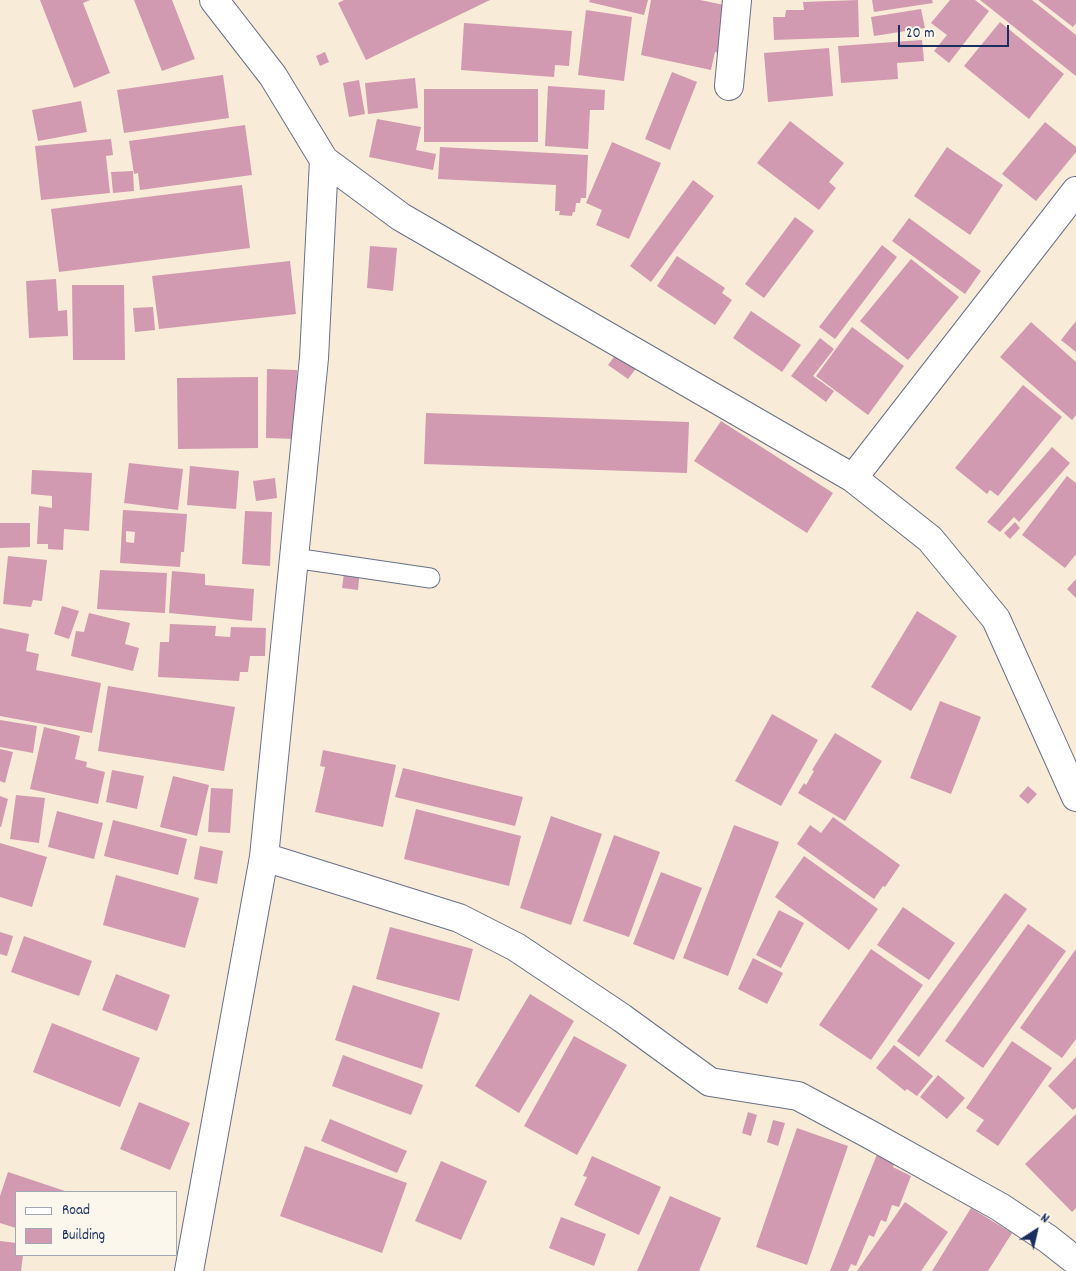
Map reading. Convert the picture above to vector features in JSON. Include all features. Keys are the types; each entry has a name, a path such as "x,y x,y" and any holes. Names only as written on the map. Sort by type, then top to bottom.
{"street":[{"path":"214,0 273,76 324,160 401,217 853,478 930,539 996,619 1068,759 1076,797"},
{"path":"729,86 737,0"},
{"path":"189,1271 264,857 314,358 324,160"},
{"path":"853,478 1076,191"},
{"path":"264,857 459,918 516,947 622,1018 710,1082 798,1096 1000,1207 1048,1239 1076,1261"}],"lane":[{"path":"294,558 430,578"}],"building":[{"path":"40,0 90,0 83,3 110,73 74,88"},
{"path":"134,0 172,0 195,59 162,71"},
{"path":"344,0 490,0 366,60 338,3"},
{"path":"590,0 648,0 644,15 589,2"},
{"path":"651,0 700,0 729,6 719,53 715,52 711,70 641,55"},
{"path":"858,0 859,37 774,40 773,17 785,17 786,10 804,10 803,2"},
{"path":"872,0 932,0 933,3 874,12"},
{"path":"950,0 975,0 989,11 949,63 934,51 947,35 931,23"},
{"path":"980,0 1032,0 1076,35 1076,76"},
{"path":"1038,0 1076,0 1076,23 1073,27"},
{"path":"921,9 925,28 874,36 871,17"},
{"path":"586,10 632,17 624,81 578,75"},
{"path":"1000,22 1064,74 1029,119 964,66"},
{"path":"464,23 572,31 569,66 555,65 554,77 461,70"},
{"path":"922,40 924,61 897,63 898,79 841,83 838,46"},
{"path":"829,48 833,96 768,102 764,53"},
{"path":"325,52 329,62 320,66 316,56"},
{"path":"672,72 697,82 670,150 645,139"},
{"path":"223,75 229,118 124,133 117,90"},
{"path":"415,78 418,108 368,114 365,83"},
{"path":"359,80 365,114 349,117 343,83"},
{"path":"548,86 605,90 604,110 590,110 588,149 545,146"},
{"path":"424,89 538,89 538,142 424,142"},
{"path":"81,101 87,132 38,141 32,110"},
{"path":"377,119 421,127 416,150 436,154 433,170 369,157"},
{"path":"790,121 844,163 829,182 836,188 819,210 757,163"},
{"path":"1045,122 1076,147 1076,152 1036,201 1002,174"},
{"path":"245,125 252,175 140,190 138,173 134,174 129,141"},
{"path":"111,139 113,155 106,156 110,193 41,200 35,146"},
{"path":"612,142 661,163 629,239 596,225 602,210 586,203"},
{"path":"440,147 588,155 586,198 581,198 580,203 576,203 575,212 573,212 572,216 559,215 560,211 555,211 556,185 438,179"},
{"path":"947,147 1003,185 970,235 914,196"},
{"path":"133,171 134,191 113,193 111,172"},
{"path":"693,180 714,196 651,282 630,266"},
{"path":"242,185 250,248 59,272 51,209"},
{"path":"795,217 814,231 764,298 745,284"},
{"path":"909,218 981,271 965,294 892,241"},
{"path":"882,245 897,257 835,339 819,327"},
{"path":"370,246 397,248 393,291 367,288"},
{"path":"677,256 725,288 722,293 732,300 715,325 657,286"},
{"path":"911,259 959,297 908,360 860,321"},
{"path":"290,261 296,314 159,329 152,276"},
{"path":"56,279 58,311 67,310 68,336 29,338 26,281"},
{"path":"72,285 124,285 125,360 73,360"},
{"path":"153,307 155,330 135,332 133,308"},
{"path":"751,311 801,345 782,372 733,338"},
{"path":"1076,321 1076,352 1061,340"},
{"path":"1031,322 1076,362 1076,415 1072,420 1000,357"},
{"path":"852,327 904,366 868,415 816,376"},
{"path":"820,338 834,349 813,376 834,391 826,402 791,376"},
{"path":"617,353 637,367 628,379 608,365"},
{"path":"267,369 297,370 296,439 266,438"},
{"path":"258,377 258,448 178,449 177,378"},
{"path":"1023,385 1062,417 998,496 990,490 987,494 955,468"},
{"path":"426,413 689,422 687,473 424,464"},
{"path":"721,421 833,493 807,533 694,461"},
{"path":"1052,447 1070,463 1019,522 1014,517 1000,532 987,522"},
{"path":"129,463 183,469 178,510 124,503"},
{"path":"190,466 239,471 236,509 187,505"},
{"path":"32,470 92,473 89,531 64,529 63,550 48,549 48,544 37,544 39,506 52,508 52,496 31,494"},
{"path":"1067,476 1076,483 1076,554 1065,568 1022,535"},
{"path":"275,478 277,498 256,501 253,481"},
{"path":"123,510 187,514 184,552 181,552 180,567 120,563","holes":["126,531 135,532 134,543 126,542"]},
{"path":"245,511 272,512 270,566 242,564"},
{"path":"1015,522 1020,528 1010,539 1004,533"},
{"path":"0,523 30,523 30,547 0,548"},
{"path":"8,556 47,560 42,601 33,600 31,607 3,604"},
{"path":"345,566 360,568 358,590 342,588"},
{"path":"100,570 167,573 165,613 97,609"},
{"path":"172,571 205,574 205,585 254,589 252,621 169,613"},
{"path":"1076,579 1076,598 1067,589"},
{"path":"62,606 79,611 69,639 54,634"},
{"path":"917,611 957,636 911,711 871,687"},
{"path":"89,613 130,623 125,644 139,648 133,671 71,656 76,631 84,632"},
{"path":"170,624 216,626 215,636 230,637 231,627 266,628 265,656 250,656 248,672 240,672 239,681 158,677 160,642 169,642"},
{"path":"0,628 29,634 26,651 39,654 36,670 101,683 92,733 0,716"},
{"path":"108,686 235,707 224,771 98,751"},
{"path":"940,701 981,717 951,794 910,778"},
{"path":"772,714 818,740 781,806 735,781"},
{"path":"0,720 37,726 33,753 0,747"},
{"path":"44,727 80,736 75,759 87,762 86,767 105,772 98,804 30,789"},
{"path":"835,733 882,761 845,821 798,793 804,783 806,785 814,771 812,770"},
{"path":"0,749 13,752 5,783 0,781"},
{"path":"323,750 396,765 383,827 315,812 325,767 320,766"},
{"path":"403,768 523,797 515,826 395,797"},
{"path":"112,770 144,776 137,809 106,802"},
{"path":"173,776 209,785 197,836 160,827"},
{"path":"1028,786 1037,794 1028,804 1019,796"},
{"path":"211,788 233,789 230,833 208,832"},
{"path":"16,795 45,798 39,843 10,839"},
{"path":"0,796 8,799 1,827 0,827"},
{"path":"416,809 521,836 509,886 404,859"},
{"path":"57,811 103,823 94,859 48,847"},
{"path":"551,816 602,834 571,925 520,908"},
{"path":"833,817 900,865 874,899 797,844 810,825 821,833"},
{"path":"113,820 187,839 178,875 104,856"},
{"path":"734,825 779,842 728,976 683,958"},
{"path":"614,835 660,852 629,937 583,921"},
{"path":"0,843 47,857 32,907 0,897"},
{"path":"200,846 223,851 217,884 194,879"},
{"path":"804,856 878,909 849,950 775,897"},
{"path":"661,872 702,888 674,960 633,944"},
{"path":"116,875 199,898 185,948 103,925"},
{"path":"1005,893 1027,909 919,1057 897,1041"},
{"path":"903,907 955,943 929,980 877,945"},
{"path":"779,910 804,923 781,968 756,955"},
{"path":"1028,924 1066,951 983,1068 945,1041"},
{"path":"390,927 473,949 459,1001 376,979"},
{"path":"0,932 13,936 7,956 0,954"},
{"path":"24,936 92,961 79,996 11,972"},
{"path":"871,949 923,985 871,1060 819,1025"},
{"path":"1076,949 1076,1039 1062,1058 1020,1028"},
{"path":"753,958 783,973 767,1004 738,989"},
{"path":"116,974 170,995 157,1031 102,1010"},
{"path":"353,985 440,1013 422,1069 335,1040"},
{"path":"530,994 574,1021 519,1113 475,1086"},
{"path":"52,1023 140,1058 120,1107 33,1072"},
{"path":"574,1036 627,1065 577,1155 524,1126"},
{"path":"1012,1041 1052,1068 998,1146 976,1131 984,1120 966,1108"},
{"path":"894,1045 933,1076 917,1096 907,1089 905,1091 876,1068"},
{"path":"343,1055 423,1085 411,1115 332,1086"},
{"path":"1076,1057 1076,1107 1073,1110 1048,1086"},
{"path":"938,1075 965,1098 947,1119 920,1097"},
{"path":"139,1102 190,1123 170,1170 120,1149"},
{"path":"748,1112 757,1115 751,1136 742,1133"},
{"path":"1076,1114 1076,1208 1072,1212 1025,1164"},
{"path":"330,1119 407,1151 397,1173 321,1141"},
{"path":"773,1120 785,1123 778,1146 767,1142"},
{"path":"797,1128 848,1146 807,1265 756,1247"},
{"path":"305,1146 407,1183 382,1253 280,1216"},
{"path":"878,1152 896,1159 893,1167 911,1176 899,1207 892,1205 886,1222 881,1220 874,1237 869,1235 856,1266 851,1264 848,1271 830,1271"},
{"path":"592,1156 661,1187 639,1235 574,1205 587,1177 583,1176"},
{"path":"441,1161 487,1181 461,1240 415,1221"},
{"path":"8,1172 65,1191 15,1191 15,1228 0,1223 0,1196"},
{"path":"670,1196 721,1218 699,1271 637,1271"},
{"path":"905,1202 948,1232 921,1271 857,1271"},
{"path":"971,1208 1012,1233 988,1271 932,1271"},
{"path":"561,1217 606,1234 594,1266 549,1248"},
{"path":"0,1241 15,1243 15,1256 23,1256 21,1271 0,1271"}]}
